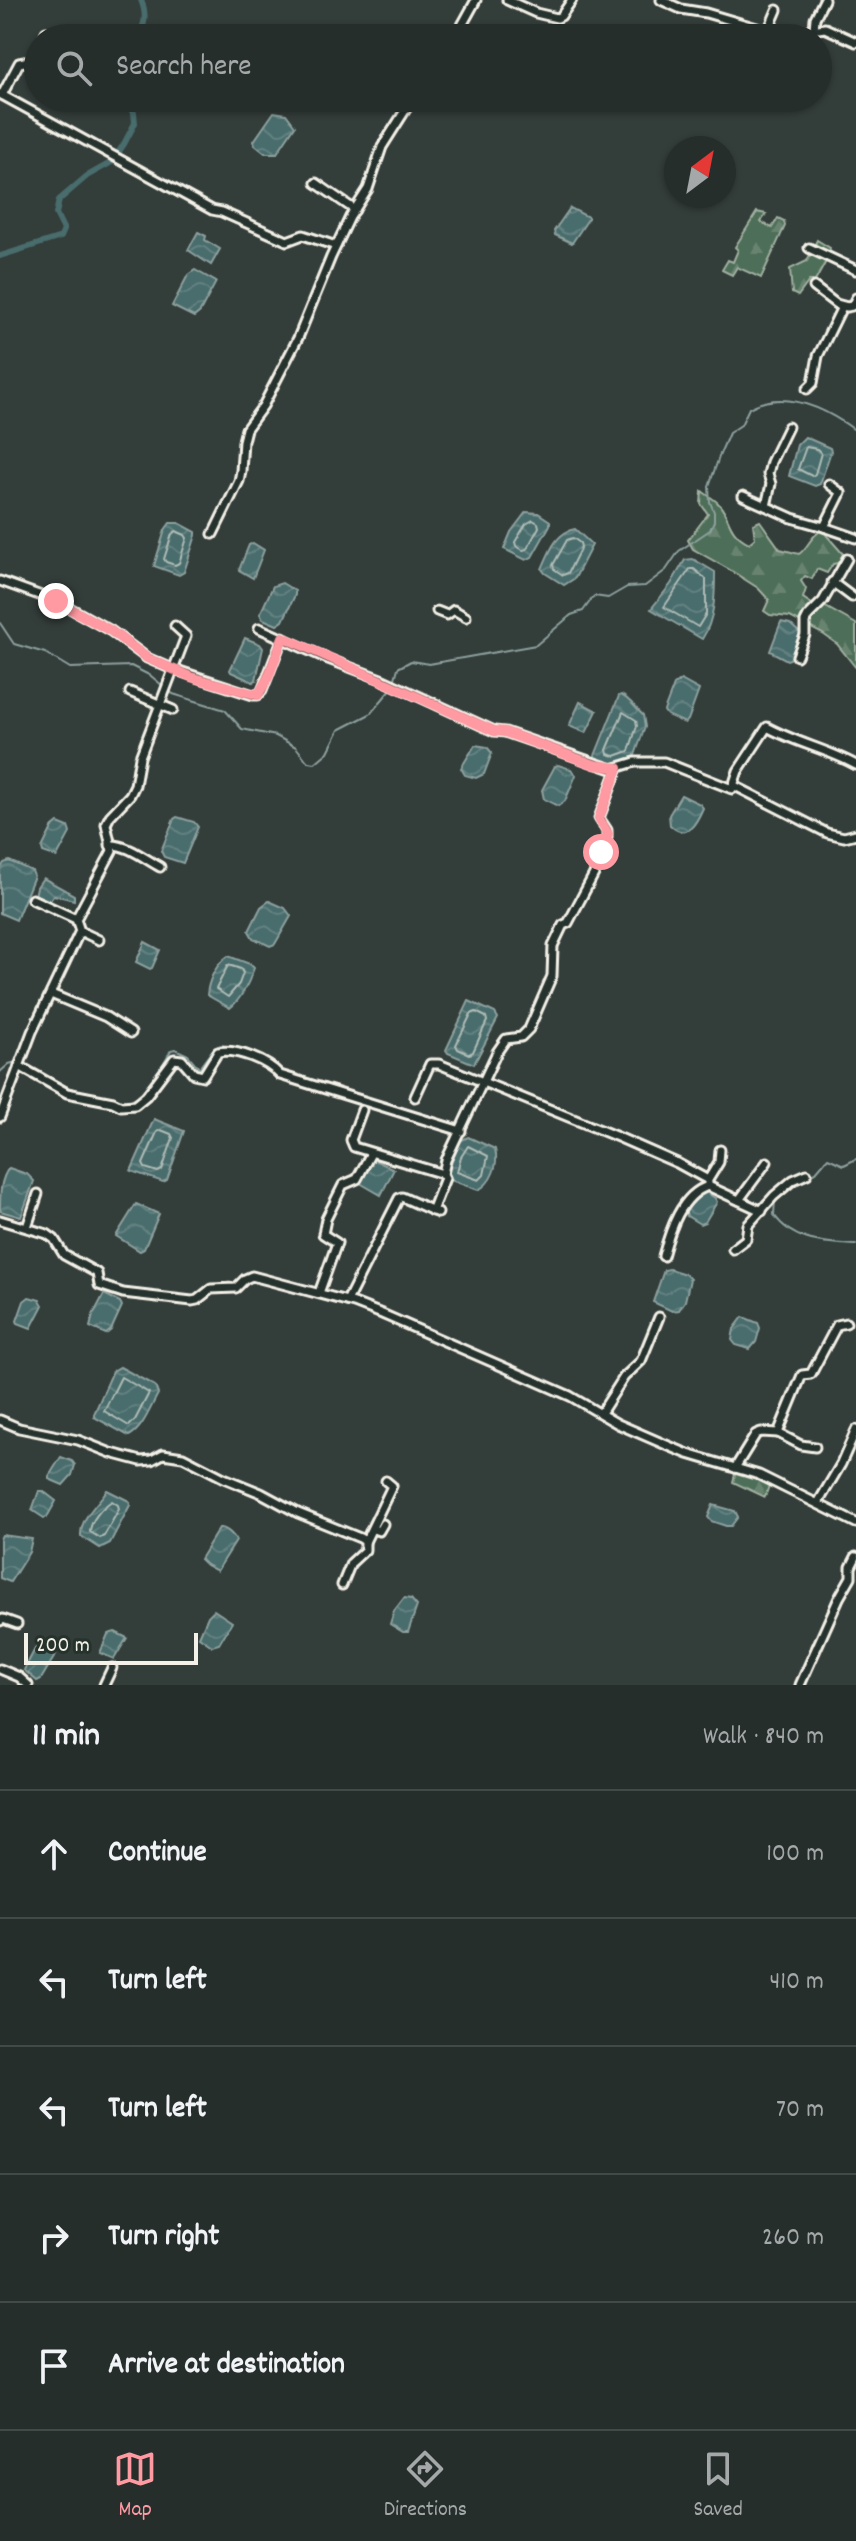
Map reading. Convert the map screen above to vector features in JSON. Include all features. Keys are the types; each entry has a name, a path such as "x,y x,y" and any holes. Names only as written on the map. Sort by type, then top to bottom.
{"street":[{"path":"463,24 476,0"},
{"path":"507,0 536,13 557,18 572,0"},
{"path":"661,0 681,9 744,24"},
{"path":"814,24 824,0"},
{"path":"771,24 777,10"},
{"path":"832,30 856,42"},
{"path":"24,62 19,63 1,94 24,106"},
{"path":"34,112 204,207 279,238 290,241 303,235 336,246"},
{"path":"213,534 239,481 246,429 263,406 298,338 336,246 368,189 382,147 404,112"},
{"path":"316,183 355,210"},
{"path":"809,248 856,270"},
{"path":"814,287 849,309"},
{"path":"807,389 813,383 818,356 856,298"},
{"path":"766,506 771,484 768,474 771,462 788,427"},
{"path":"824,527 841,493 829,484"},
{"path":"743,496 792,518 856,538"},
{"path":"797,656 808,616 823,601 847,559"},
{"path":"0,581 61,603 111,631 147,658 203,680 258,695 268,678 283,637"},
{"path":"832,582 852,597"},
{"path":"437,611 445,615 454,610 466,617"},
{"path":"0,1117 19,1066 80,931 76,919 112,851 106,824 135,785 140,757 186,636 175,626"},
{"path":"259,628 494,731 505,732 595,765 618,768 635,762 664,762 732,789 753,746 767,727 794,741 837,754 856,765"},
{"path":"130,692 173,710"},
{"path":"347,1301 399,1198 435,1212 445,1178 446,1160 502,1043 509,1037 521,1037 529,1029 552,976 553,946 594,874 607,837 607,830 599,818 618,768"},
{"path":"733,785 827,833 844,837 856,834"},
{"path":"110,845 125,848 160,867"},
{"path":"32,899 76,919"},
{"path":"80,931 99,940"},
{"path":"51,994 106,1017 131,1033"},
{"path":"19,1066 67,1093 121,1106 135,1105 146,1096 174,1059 182,1060 194,1074 203,1076 218,1052 226,1051 266,1063 280,1075 461,1131"},
{"path":"415,1097 430,1064 452,1068 677,1163 762,1211"},
{"path":"362,1110 351,1143 357,1149 443,1174"},
{"path":"663,1256 669,1232 688,1201 708,1183 719,1162 720,1150"},
{"path":"319,1293 337,1243 323,1234 326,1219 343,1185 357,1179 371,1153"},
{"path":"739,1200 767,1162"},
{"path":"733,1249 746,1239 748,1225 782,1188 807,1174"},
{"path":"27,1227 38,1194"},
{"path":"0,1220 47,1234 64,1255 97,1273 99,1285 123,1293 192,1301 211,1289 236,1288 252,1276 347,1301 550,1387 675,1450 759,1475 856,1523"},
{"path":"601,1413 624,1377 641,1361 659,1317"},
{"path":"778,1433 802,1375 811,1374 837,1325 846,1323"},
{"path":"0,1420 19,1428 78,1440 141,1461 163,1454 183,1457 365,1542"},
{"path":"818,1503 856,1430"},
{"path":"735,1468 756,1434 761,1432 778,1433 801,1445 815,1447"},
{"path":"342,1585 351,1563 365,1550 365,1542 392,1486 386,1481"},
{"path":"373,1529 379,1531 383,1524"},
{"path":"800,1685 851,1577 851,1567 856,1557"},
{"path":"0,1621 3,1619 17,1624"},
{"path":"104,1685 112,1668"},
{"path":"0,1669 19,1677 28,1685"}],"green space":[{"path":"757,212 766,214 761,222 772,228 778,218 784,221 785,226 761,278 737,267 732,275 722,270 728,260 733,262 738,250 735,247"},
{"path":"817,240 830,248 828,258 813,285 809,281 798,296 792,293 790,269 807,261"},
{"path":"702,491 718,503 733,529 749,543 755,538 753,524 760,521 780,549 799,554 822,530 843,554 827,573 817,569 812,579 805,576 801,581 806,589 803,598 856,624 856,668 837,644 823,634 790,617 770,615 764,611 769,600 758,588 693,549 688,540 708,514 701,504"},
{"path":"736,1471 770,1483 765,1497 733,1482"}],"water":[{"path":"274,112 286,114 295,126 277,153 265,153 254,141"},
{"path":"570,208 588,217 572,243 555,235 554,231"},
{"path":"198,232 220,249 211,265 188,250"},
{"path":"195,270 216,282 200,312 194,317 172,306 188,275"},
{"path":"805,437 831,451 820,484 815,486 789,476 797,445"},
{"path":"526,512 538,513 550,521 550,525 532,557 526,560 504,549 511,532"},
{"path":"170,523 179,523 196,532 184,572 179,575 154,566"},
{"path":"575,529 592,545 575,578 564,585 542,569 558,539"},
{"path":"253,543 264,550 253,578 239,570 249,545"},
{"path":"693,559 715,572 712,615 702,639 651,609 685,560"},
{"path":"282,583 295,591 295,595 283,621 277,625 263,619 260,614 273,586"},
{"path":"781,622 790,624 801,634 787,660 770,651"},
{"path":"245,638 263,648 253,682 230,670"},
{"path":"681,680 699,690 685,723 664,711 674,685"},
{"path":"621,695 643,715 645,727 634,758 614,764 594,758"},
{"path":"580,702 597,711 586,733 569,726"},
{"path":"475,745 487,747 492,753 484,774 476,778 465,775 461,768"},
{"path":"558,765 571,769 576,775 565,801 558,806 544,799 542,790"},
{"path":"681,795 703,808 694,825 686,831 676,830 670,825 669,815"},
{"path":"177,817 194,822 198,827 183,863 164,857 161,851"},
{"path":"58,823 68,827 70,833 57,857 43,852 42,848"},
{"path":"9,861 32,871 34,876 16,920 0,913 0,869"},
{"path":"43,878 74,895 74,900 54,895 49,902 35,896"},
{"path":"269,901 285,908 291,916 275,944 270,946 253,938 249,931 261,907"},
{"path":"145,942 160,950 150,969 136,962"},
{"path":"228,956 254,968 242,995 230,1008 207,995 213,973"},
{"path":"469,1001 495,1013 498,1018 474,1064 446,1050"},
{"path":"154,1119 184,1131 167,1180 163,1182 131,1171"},
{"path":"468,1137 495,1149 493,1172 487,1183 478,1190 453,1181 448,1172 460,1141"},
{"path":"374,1160 394,1169 381,1195 360,1183"},
{"path":"9,1168 27,1174 34,1181 21,1217 0,1211 2,1182"},
{"path":"702,1190 717,1202 705,1222 700,1224 687,1216 685,1209"},
{"path":"136,1204 159,1214 144,1249 140,1251 116,1236"},
{"path":"669,1269 690,1279 685,1301 679,1310 672,1311 653,1302 664,1270"},
{"path":"104,1294 122,1306 106,1334 90,1327"},
{"path":"29,1297 40,1300 43,1305 31,1328 17,1321 24,1301"},
{"path":"743,1317 758,1323 760,1328 756,1342 750,1349 736,1345 732,1340 734,1329"},
{"path":"120,1367 155,1386 158,1394 142,1423 129,1436 94,1417 113,1371"},
{"path":"61,1457 75,1465 72,1475 63,1485 49,1479"},
{"path":"107,1490 129,1501 130,1505 110,1543 100,1548 81,1536 81,1529 86,1517"},
{"path":"39,1491 56,1501 44,1518 32,1510"},
{"path":"713,1505 735,1511 738,1517 731,1526 711,1521 708,1517"},
{"path":"219,1528 229,1532 236,1541 217,1571 200,1559"},
{"path":"2,1535 32,1539 29,1552 10,1582 0,1578"},
{"path":"404,1598 411,1599 417,1606 408,1632 390,1624 394,1611"},
{"path":"214,1610 232,1622 219,1644 212,1646 199,1637"},
{"path":"115,1632 127,1638 114,1659 100,1653 108,1634"},
{"path":"41,1645 56,1654 37,1681 24,1670 35,1649"}],"waterway":[{"path":"141,0 143,24"},
{"path":"0,256 61,237 64,230 56,214 59,200 87,176 112,162 135,123 133,112"},
{"path":"394,682 398,668 411,661 429,664 536,645 571,615 583,611 594,596 608,598 627,587 645,586 666,570 679,551 710,530 714,512 709,486 729,433 741,425 749,408 777,400 805,404 832,415 856,431"},
{"path":"0,623 14,644 45,653 70,668 131,666 163,686"},
{"path":"168,690 225,710 242,729 276,736 296,747 308,762 315,763 328,752 339,730 370,714 392,688"},
{"path":"93,1094 131,1100 138,1096 171,1050 175,1049 188,1055 199,1068 214,1048 221,1045 254,1053 276,1067"},
{"path":"0,1072 9,1064 19,1061"},
{"path":"25,1064 75,1091"},
{"path":"296,1076 361,1095"},
{"path":"808,1176 828,1158 844,1165 856,1159"},
{"path":"775,1200 774,1215 791,1231 810,1240 856,1245"},
{"path":"0,1615 9,1617"}],"route":[{"path":"56,601 98,622 147,658 191,677 258,695 268,678 283,637 494,731 505,732 595,765 618,768 599,818 608,834 601,852"}]}
